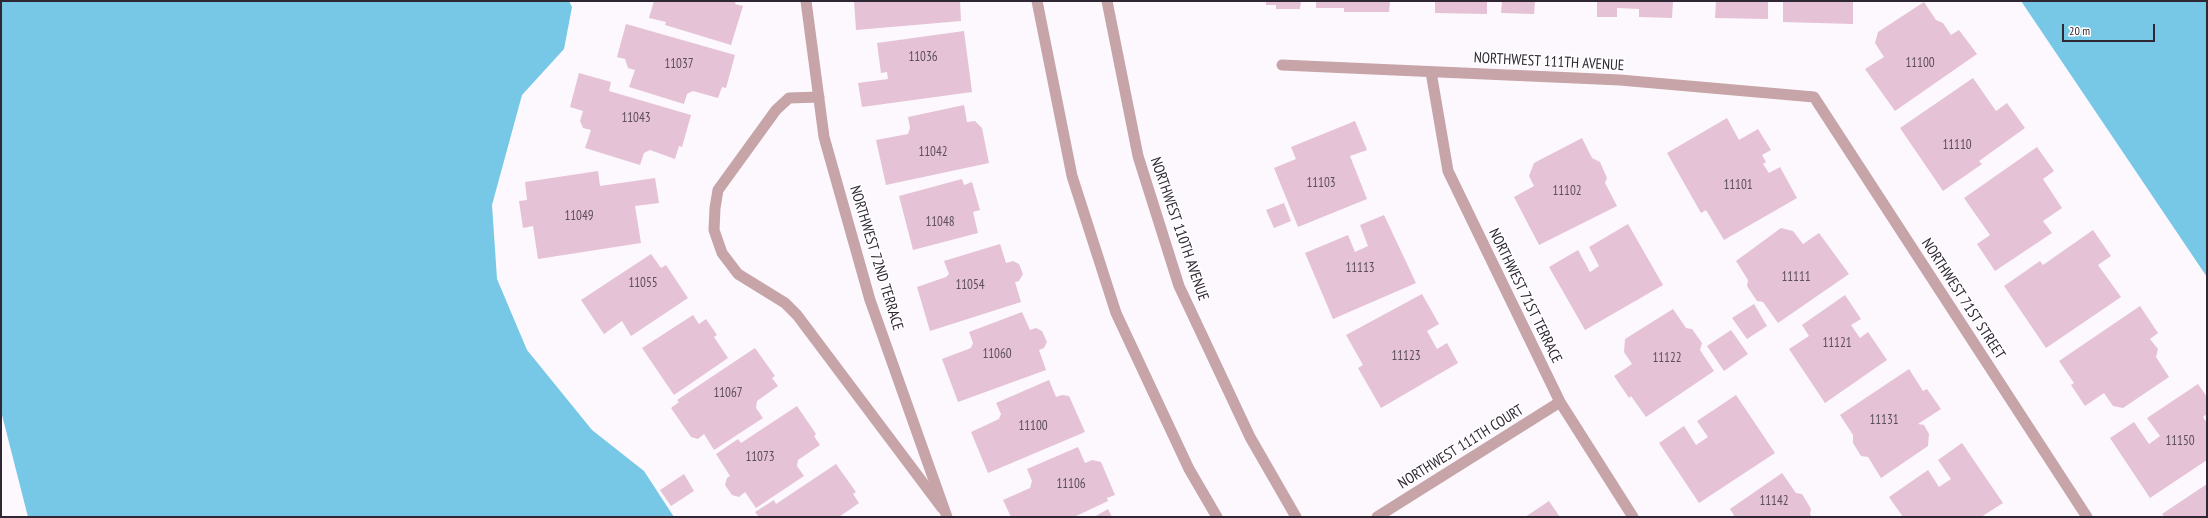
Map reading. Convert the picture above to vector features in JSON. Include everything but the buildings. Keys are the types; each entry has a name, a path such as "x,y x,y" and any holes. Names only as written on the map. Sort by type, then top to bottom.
{"street":[{"name":"NORTHWEST 72ND TERRACE","path":"806,1 824,136 870,300 946,514"},
{"path":"1037,1 1072,176 1116,313 1189,469 1217,517"},
{"name":"NORTHWEST 110TH AVENUE","path":"1107,1 1138,156 1179,286 1250,437 1296,517"},
{"name":"NORTHWEST 111TH AVENUE","path":"1282,65 1620,80 1814,97"},
{"name":"NORTHWEST 71ST TERRACE","path":"1431,72 1448,171 1560,402 1633,517"},
{"path":"819,96 789,98 776,110 718,190 714,208 714,230 722,253 738,274 785,303 797,315 946,514"},
{"name":"NORTHWEST 71ST STREET","path":"1814,97 2087,517"},
{"name":"NORTHWEST 111TH COURT","path":"1377,517 1560,402"}],"water":[{"path":"1,1 569,1 572,7 564,49 522,95 492,205 497,279 527,350 592,430 644,471 674,517 28,517 1,411"},
{"path":"2021,1 2207,1 2207,277"}]}
